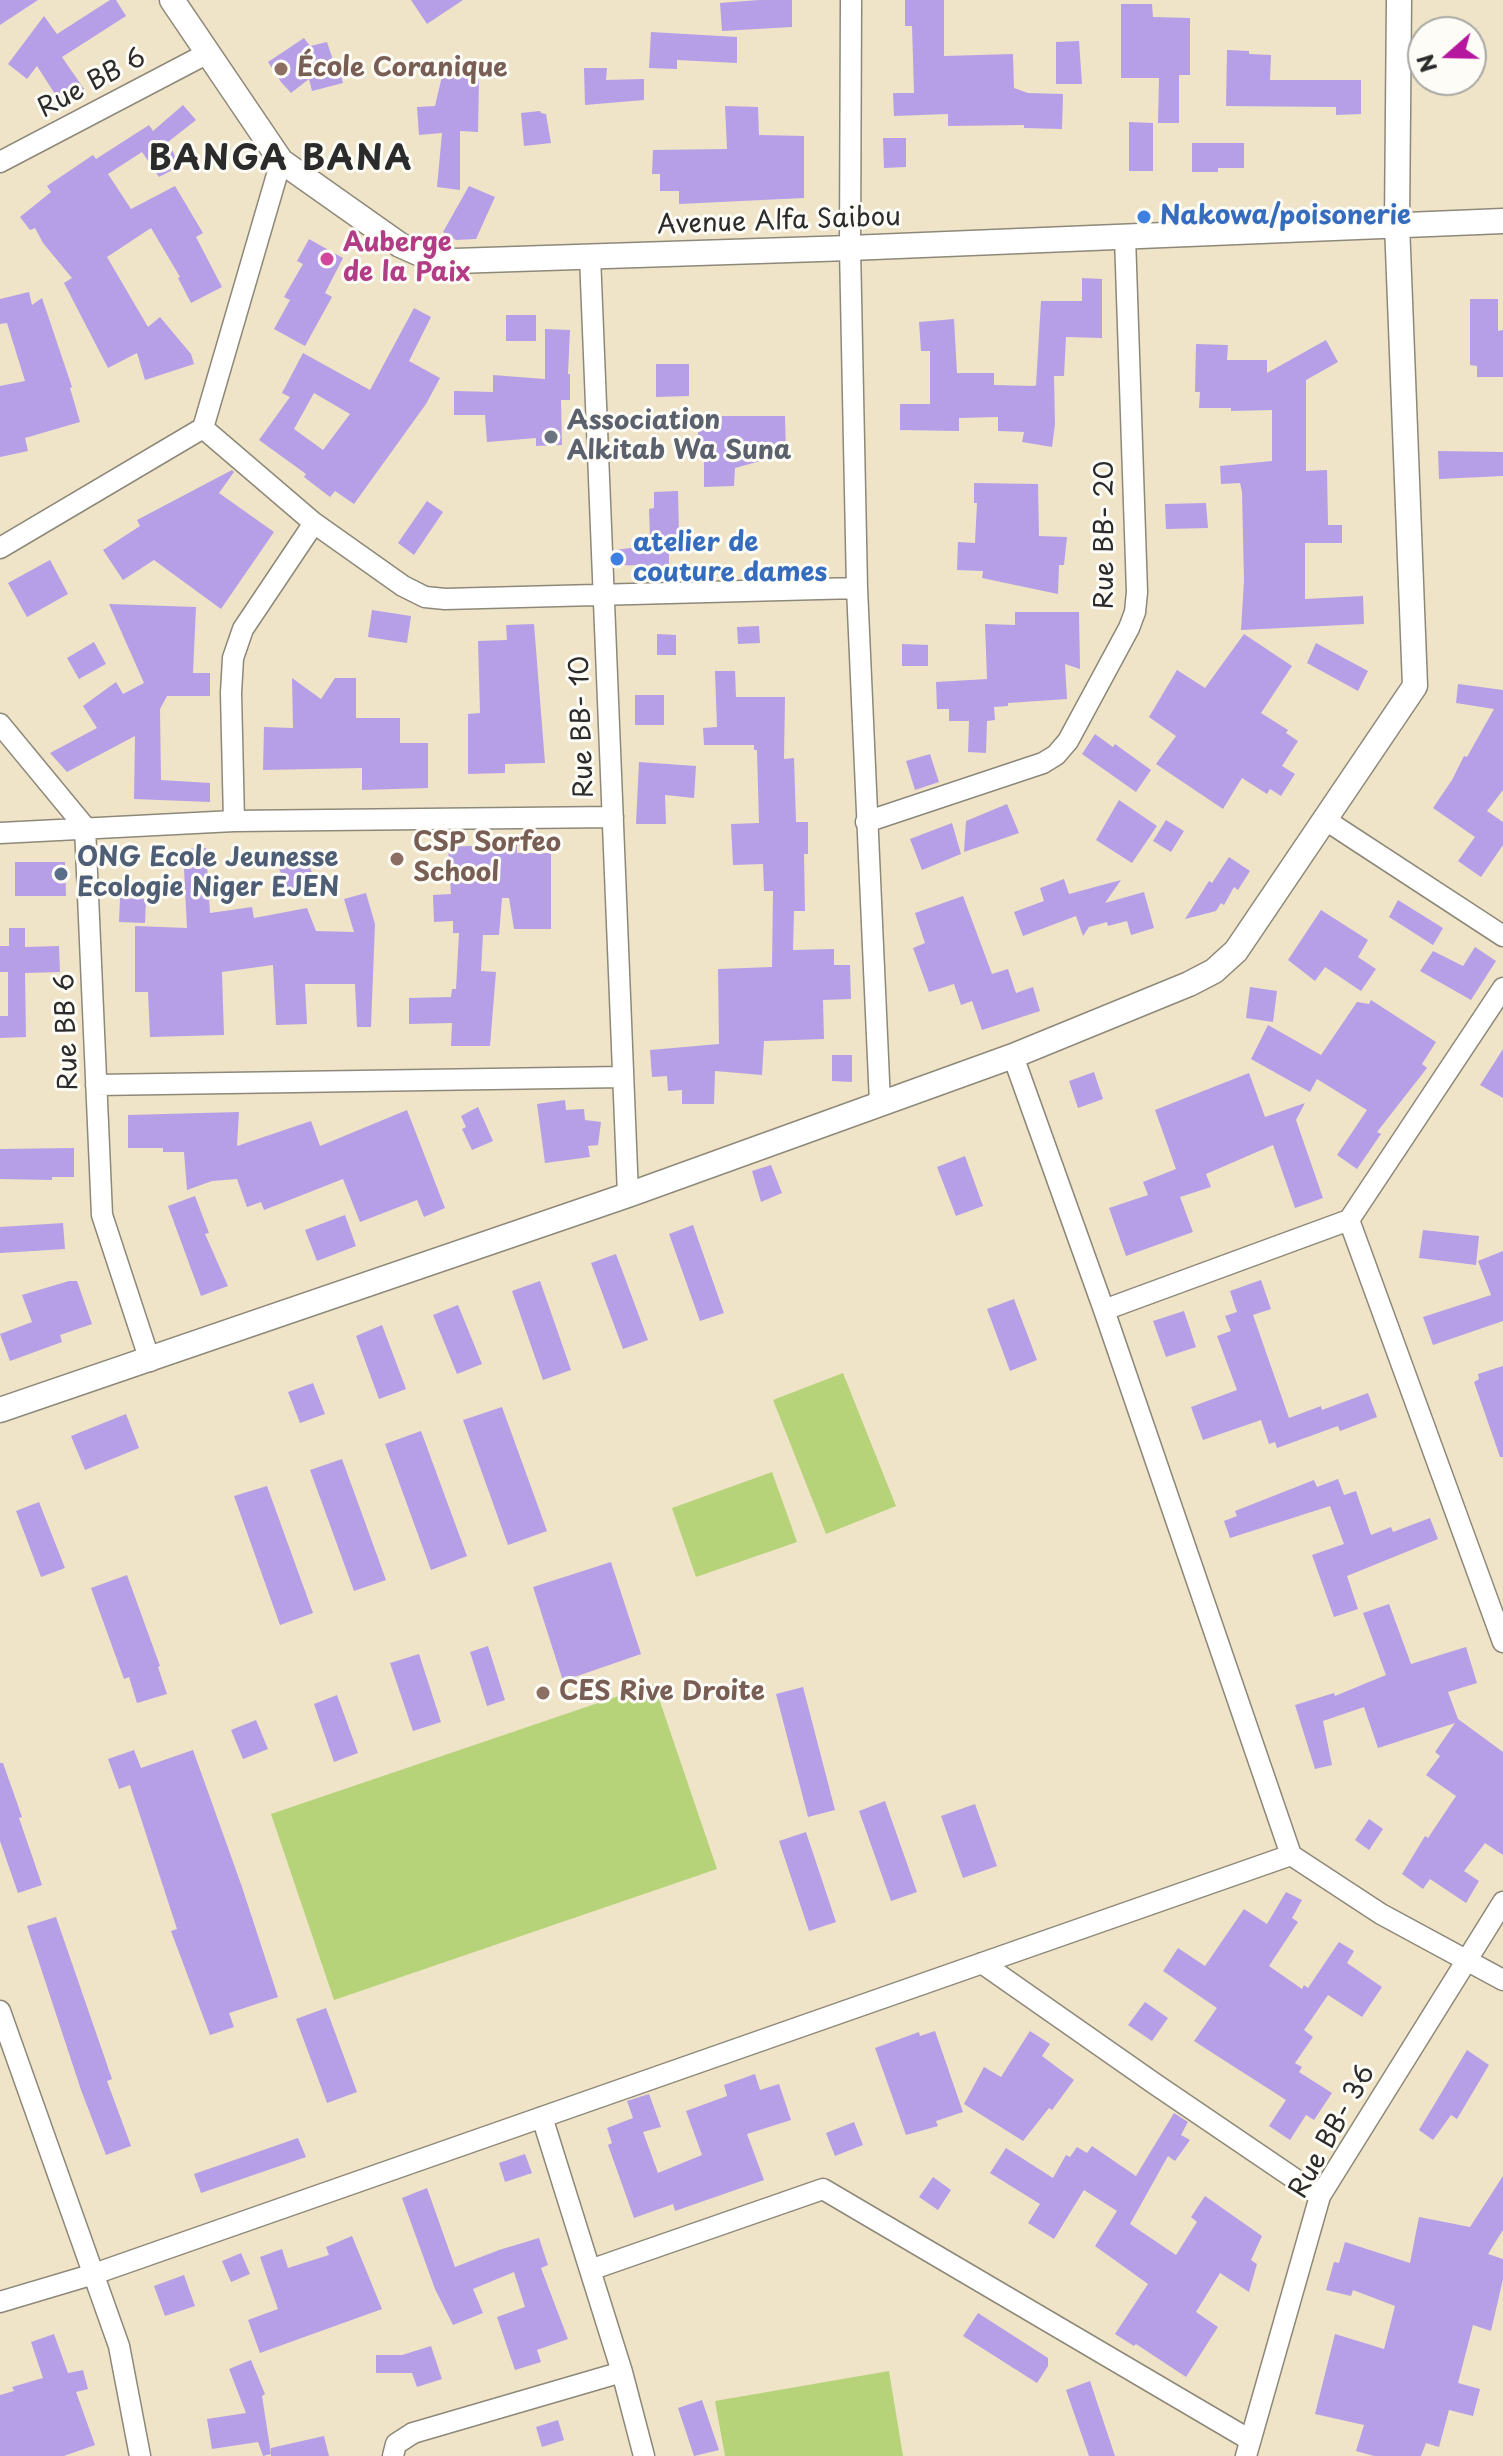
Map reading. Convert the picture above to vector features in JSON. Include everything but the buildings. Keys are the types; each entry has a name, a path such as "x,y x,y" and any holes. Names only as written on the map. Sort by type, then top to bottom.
{"street":[{"name":"Avenue Alfa Saibou","path":"172,0 281,161 400,245 427,257 455,261 850,248 1503,221"},
{"path":"851,0 850,248 857,588 880,1103"},
{"path":"0,1410 628,1195 1013,1056 1189,984 1214,971 1236,951 1415,686 1397,224 1399,0"},
{"name":"Rue BB 6","path":"0,162 208,53"},
{"path":"0,548 203,428 281,161"},
{"name":"Rue BB- 20","path":"866,822 1043,763 1056,755 1068,741 1129,628 1137,592 1125,237"},
{"name":"Rue BB- 10","path":"590,256 628,1195"},
{"path":"203,428 314,523 403,586 425,597 445,599 857,588"},
{"path":"234,821 233,658 243,629 314,523"},
{"path":"0,724 85,827"},
{"path":"0,833 234,821 613,817"},
{"path":"1324,819 1503,936"},
{"name":"Rue BB 6","path":"85,827 102,1215 150,1361"},
{"path":"1104,1310 1349,1220 1503,988"},
{"path":"1013,1056 1104,1310 1291,1855 1381,1914 1503,1980"},
{"path":"96,1085 623,1077"},
{"path":"1349,1220 1503,1642"},
{"path":"0,2302 94,2274 1291,1855"},
{"name":"Rue BB- 36","path":"1248,2448 1320,2196 1503,1902"},
{"path":"982,1963 1320,2196"},
{"path":"0,2011 119,2346 140,2456"},
{"path":"542,2117 622,2372 644,2456"},
{"path":"590,2270 823,2189 1248,2448"},
{"path":"393,2456 396,2444 413,2433 622,2372"}],"green space":[{"path":"843,1373 896,1506 826,1534 773,1400"},
{"path":"772,1472 797,1542 696,1577 672,1508"},
{"path":"654,1684 717,1869 334,2000 271,1814"},
{"path":"889,2371 903,2456 725,2456 715,2401"}],"place":[{"name":"École Coranique","path":"281,69"},
{"name":"Nakowa/poisonerie","path":"1144,217"},
{"name":"Auberge de la Paix","path":"327,259"},
{"name":"Association Alkitab Wa Suna","path":"551,437"},
{"name":"atelier de couture dames","path":"617,559"},
{"name":"CSP Sorfeo School","path":"397,859"},
{"name":"ONG Ecole Jeunesse Ecologie Niger EJEN","path":"61,874"},
{"name":"CES Rive Droite","path":"543,1693"}],"district":[{"name":"BANGA BANA","path":"281,161"}]}
